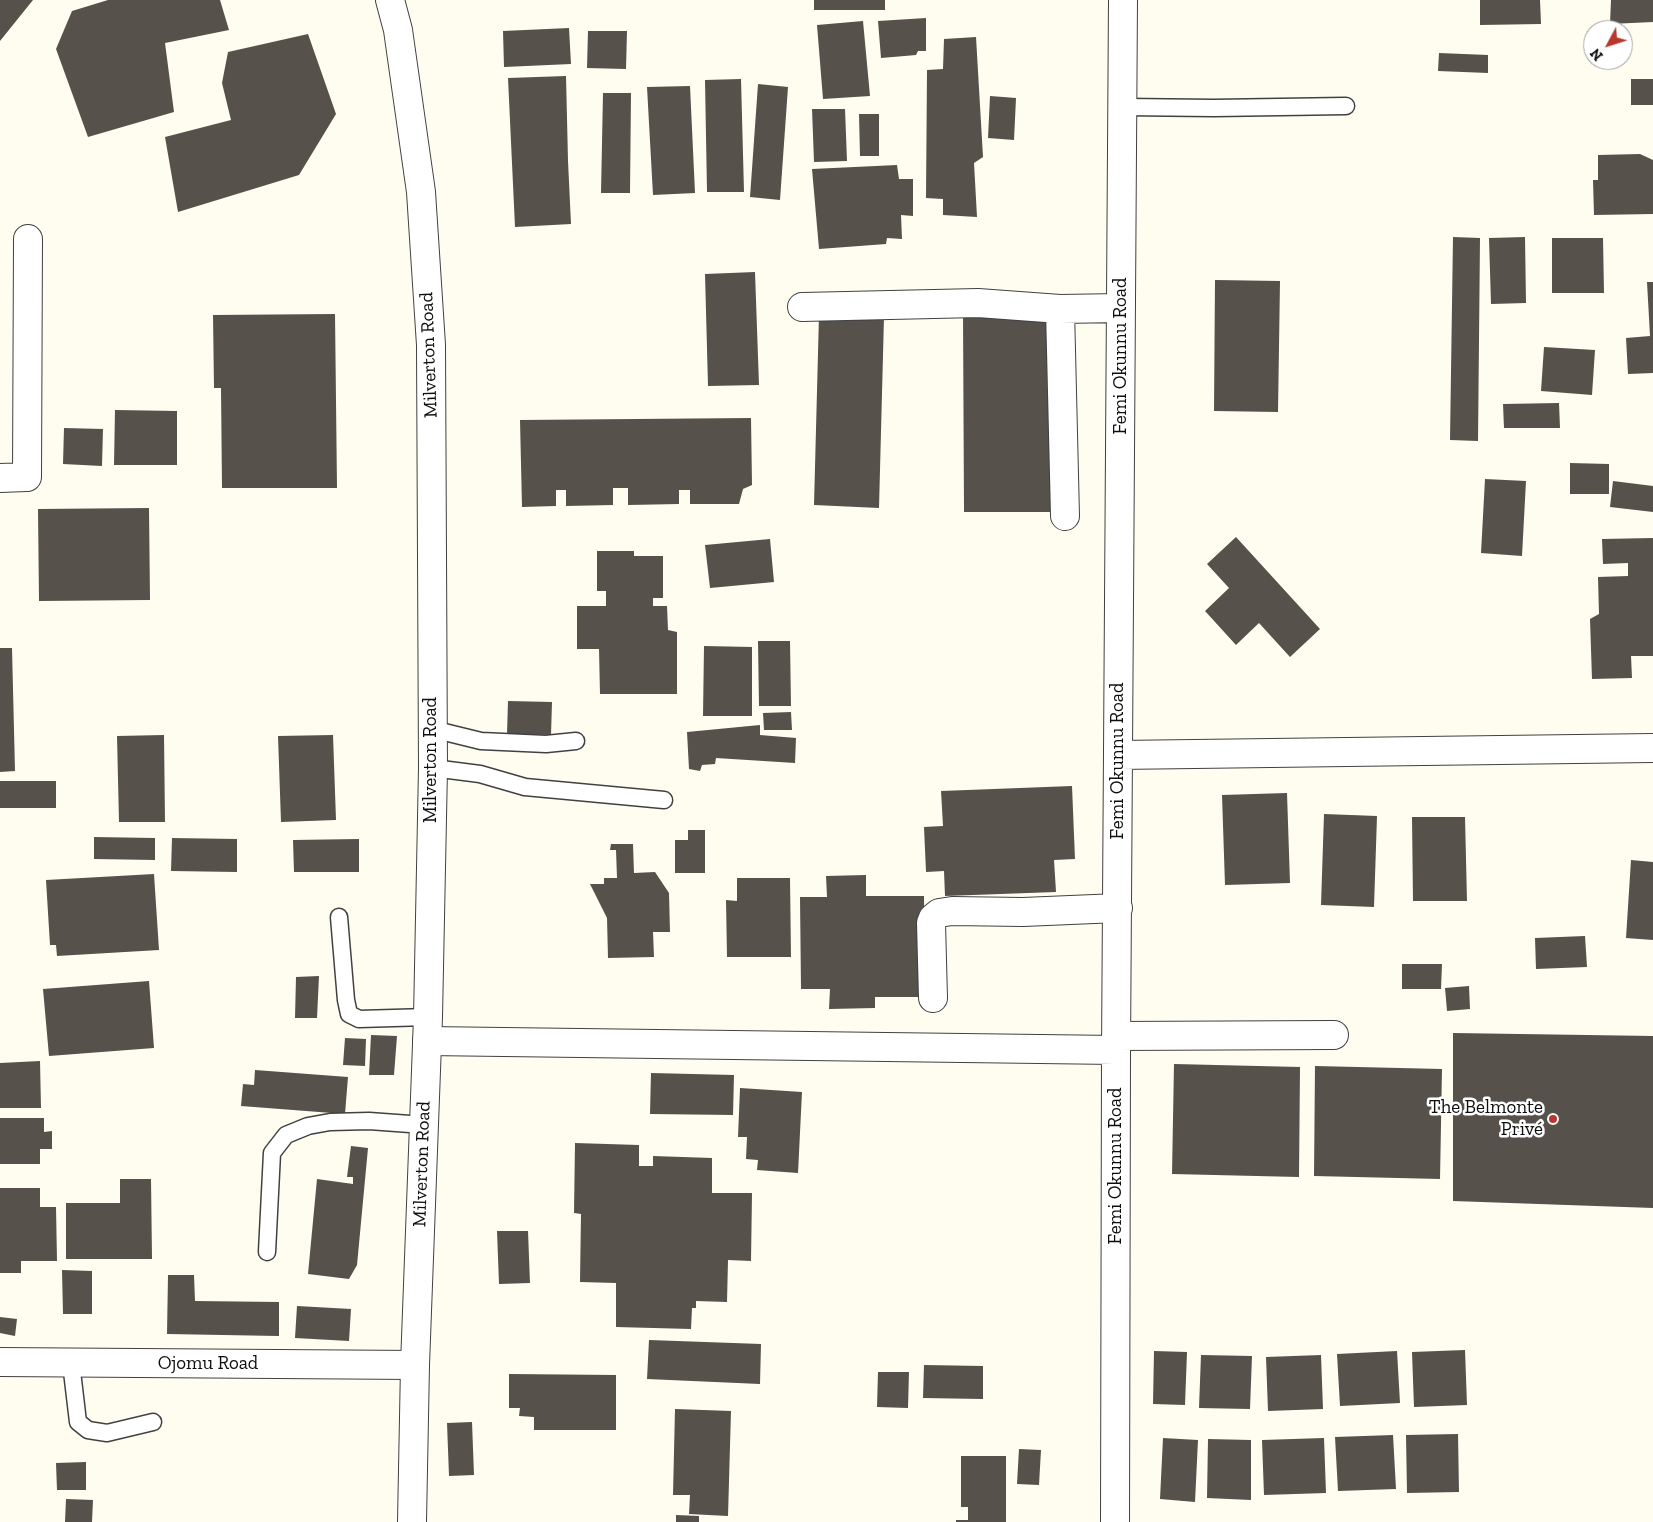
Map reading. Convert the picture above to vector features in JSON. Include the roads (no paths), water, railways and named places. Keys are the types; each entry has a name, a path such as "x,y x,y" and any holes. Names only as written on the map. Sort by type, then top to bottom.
{"street":[{"name":"Milverton Road","path":"390,0 398,30 421,192 431,345 432,768 427,1029 415,1365 412,1522"},
{"name":"Femi Okunnu Road","path":"1115,1522 1116,1043 1123,0"},
{"path":"0,478 27,477 28,238"},
{"path":"802,307 978,303 1060,309 1121,308"},
{"path":"1060,309 1065,516"},
{"path":"1118,755 1653,748"},
{"path":"933,998 931,923 933,918 939,913 952,911 1022,912 1118,908"},
{"path":"427,1029 1116,1043 1334,1035"},
{"name":"Ojomu Road","path":"0,1362 415,1365"}],"lane":[{"path":"1123,107 1346,106"},
{"path":"432,729 481,741 546,744 576,741"},
{"path":"432,768 480,774 525,787 664,800"},
{"path":"339,918 346,1000 349,1014 359,1019 427,1029"},
{"path":"268,1252 272,1153 286,1134 308,1126 330,1122 368,1121 424,1125"},
{"path":"71,1363 78,1422 88,1430 107,1433 153,1422"}],"place":[{"name":"The Belmonte Privé","path":"1553,1119"}]}
